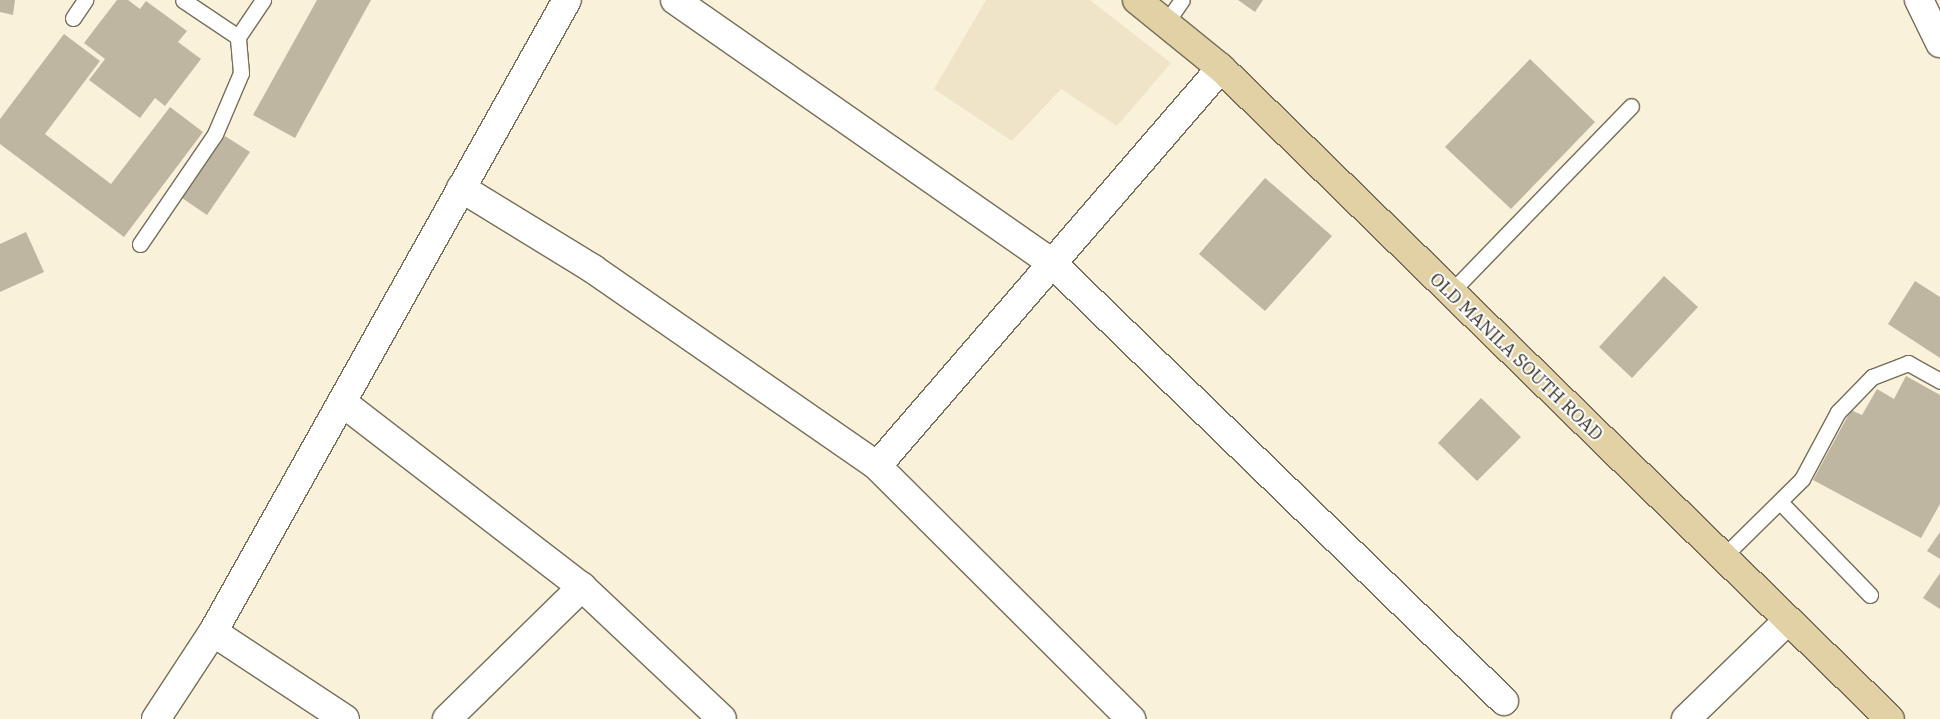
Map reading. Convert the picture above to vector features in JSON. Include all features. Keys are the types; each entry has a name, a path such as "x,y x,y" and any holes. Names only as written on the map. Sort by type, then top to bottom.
{"main road":[{"name":"OLD MANILA SOUTH ROAD","path":"1137,0 1221,68 1450,293 1724,556 1890,719"}],"street":[{"path":"156,719 213,632 343,403 567,0"},
{"path":"675,0 1052,264 1504,701"},
{"path":"1919,0 1940,43"},
{"path":"877,466 1221,68"},
{"path":"461,188 593,269 877,466 1131,719"},
{"path":"343,403 582,587 722,719"},
{"path":"447,719 582,587"},
{"path":"1686,719 1788,620"},
{"path":"213,632 345,719"}],"lane":[{"path":"73,18 85,0"},
{"path":"183,0 238,37"},
{"path":"140,244 215,134 241,73 238,37 263,0"},
{"path":"1165,24 1182,0"},
{"path":"1450,293 1631,106"},
{"path":"1724,556 1781,503 1802,479 1838,412 1872,377 1908,363 1940,381"},
{"path":"1781,503 1870,595"}],"shaded area":[{"path":"986,0 1090,0 1171,63 1117,126 1061,89 1012,141 934,89"}],"building":[{"path":"0,0 15,0 13,15 0,12"},
{"path":"117,0 128,0 140,9 146,1 187,31 178,42 201,59 165,106 155,98 140,118 89,80 105,59 84,43"},
{"path":"317,0 371,0 295,138 253,115"},
{"path":"1238,0 1263,0 1255,12"},
{"path":"64,34 100,61 45,134 111,184 170,107 203,132 124,237 0,144 0,119"},
{"path":"1530,59 1595,122 1511,209 1445,147"},
{"path":"225,136 250,152 207,215 182,198"},
{"path":"1265,178 1332,236 1265,311 1199,254"},
{"path":"26,232 44,272 0,292 0,244"},
{"path":"1664,276 1698,307 1632,378 1599,347"},
{"path":"1915,281 1940,297 1940,358 1888,324"},
{"path":"1906,376 1940,395 1940,504 1921,538 1813,480 1851,410 1862,415 1877,389 1894,399"},
{"path":"1481,398 1521,437 1477,481 1438,443"},
{"path":"1940,532 1940,559 1927,551"},
{"path":"1940,573 1940,609 1923,598"}]}
